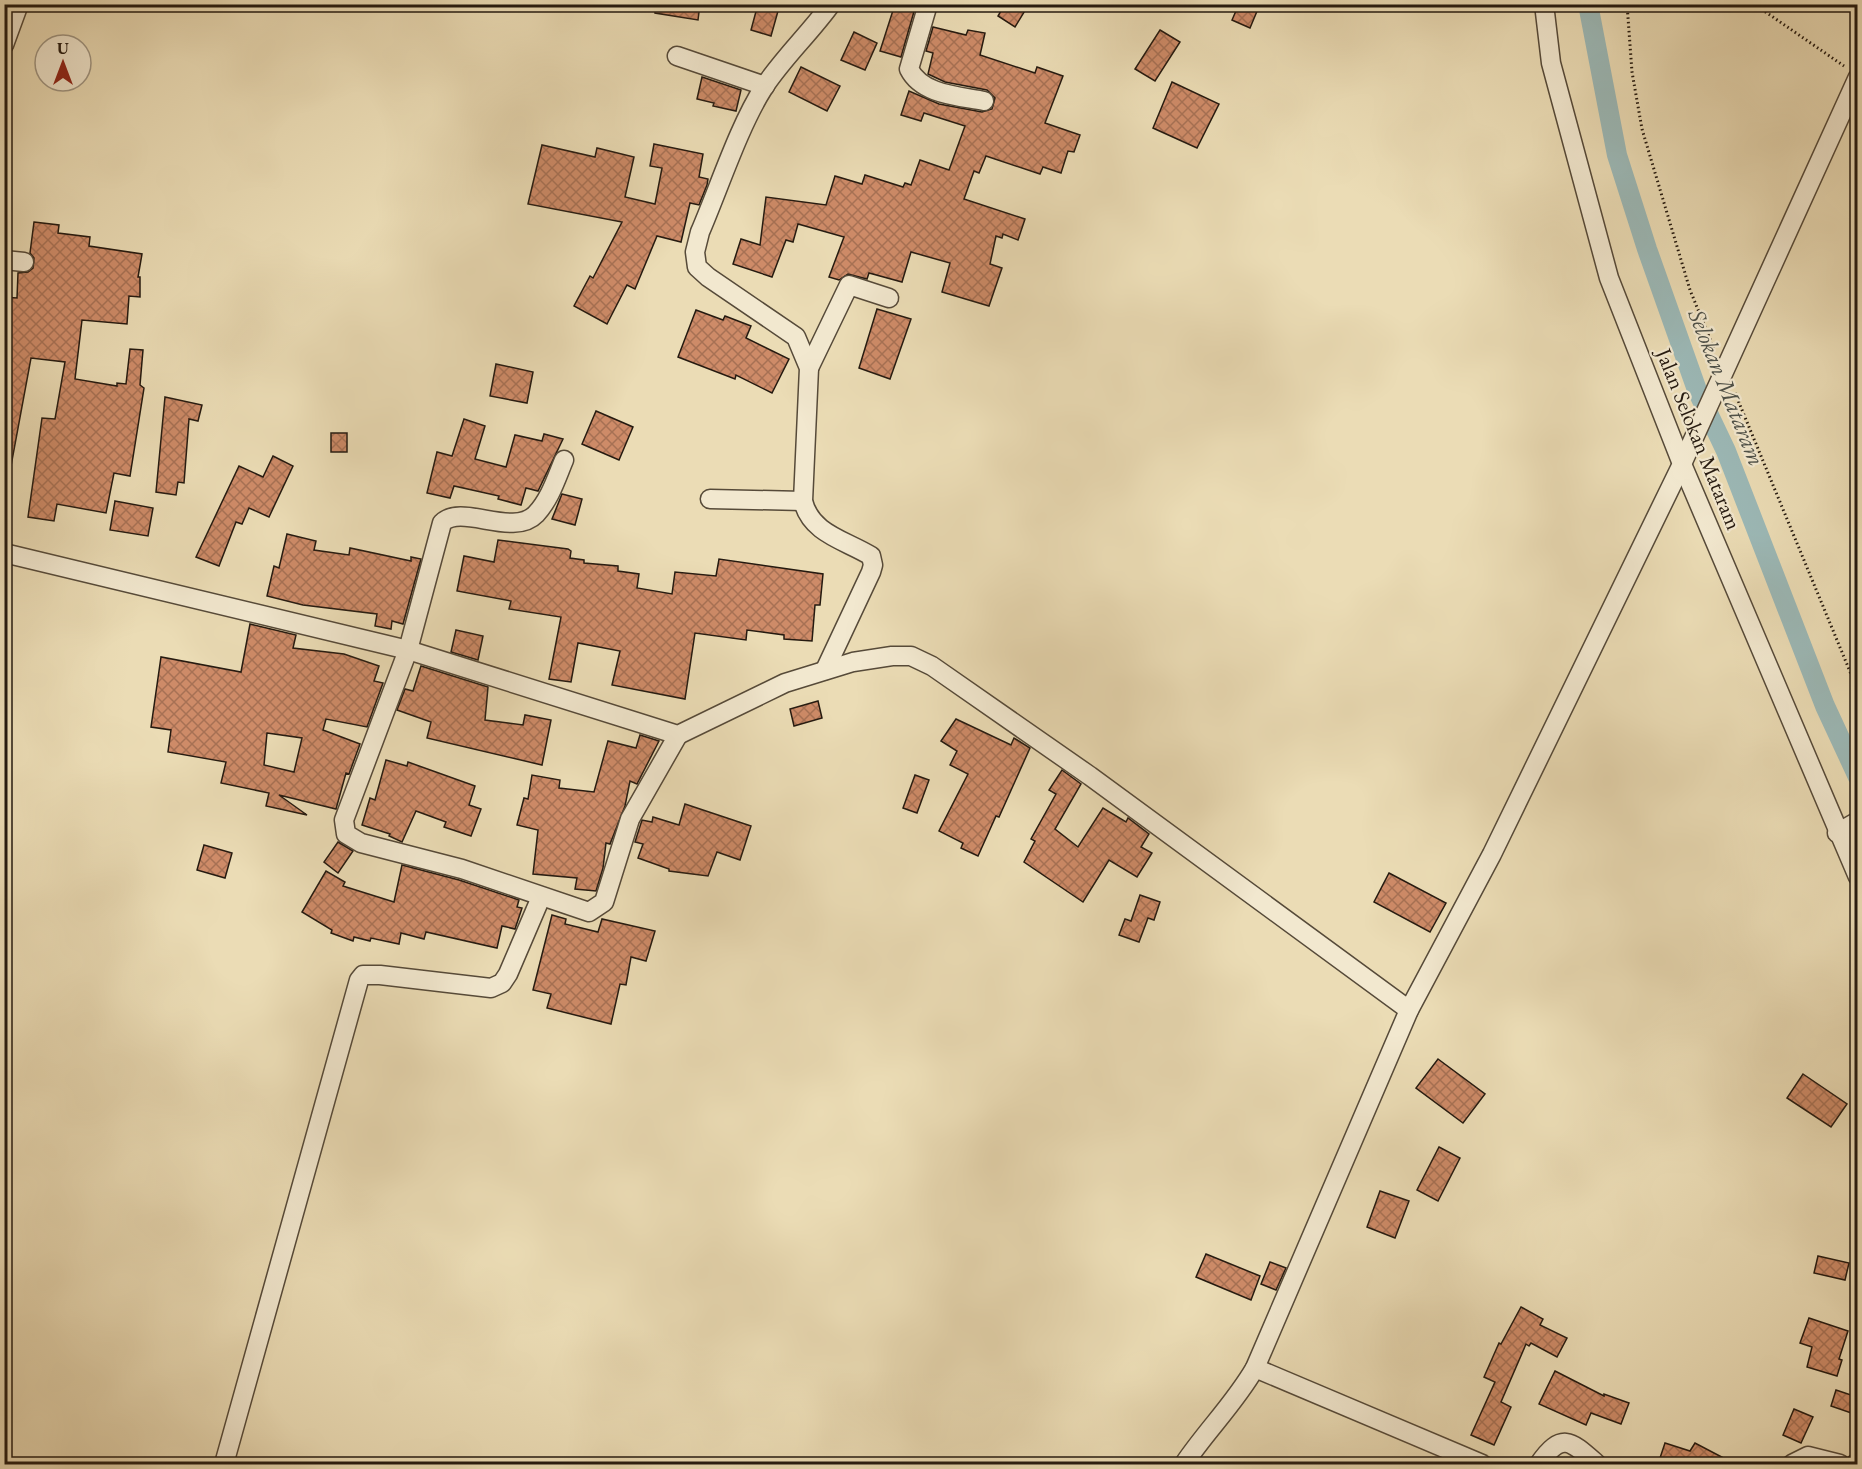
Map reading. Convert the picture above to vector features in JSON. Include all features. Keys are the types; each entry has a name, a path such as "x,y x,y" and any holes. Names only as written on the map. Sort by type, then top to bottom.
{"street":[{"path":"4,45 19,4"},
{"path":"809,368 796,337 708,277 697,267 694,252 700,232 756,100 831,4"},
{"path":"928,4 909,69 912,76 918,82 943,93 984,101"},
{"name":"Jalan Selokan Mataram","path":"1544,4 1551,63 1609,278 1682,464 1857,877"},
{"path":"677,56 765,86"},
{"path":"1184,1464 1198,1444 1224,1415 1255,1368 1409,1010 1492,854 1724,376 1853,73"},
{"path":"4,260 24,262"},
{"path":"825,670 873,565 871,556 826,533 806,514 803,501 809,368 849,285 889,298"},
{"path":"564,460 548,500 534,516 514,523 456,517 446,519 442,523 408,650 345,820 346,834 361,843 462,869 582,912 598,909 604,902 630,819 678,735 785,683 853,662 892,656 911,657 932,666 1090,776 1409,1010"},
{"path":"710,499 803,501"},
{"path":"4,554 408,650 678,735"},
{"path":"1837,833 1857,821"},
{"path":"224,1464 359,980 363,975 380,975 491,988 502,983 541,897"},
{"path":"1255,1368 1482,1464"},
{"path":"1539,1464 1557,1443 1566,1442 1576,1446 1597,1464"},
{"path":"1792,1464 1808,1456 1840,1464"}],"path":[{"path":"1627,4 1632,72 1642,129 1690,290 1857,691"},
{"path":"1754,4 1853,73"}],"building":[{"path":"655,4 700,4 698,20 655,13"},
{"path":"758,4 780,4 771,36 751,30"},
{"path":"895,4 915,8 901,57 880,51"},
{"path":"1005,4 1029,4 1015,27 998,16"},
{"path":"1239,4 1260,4 1250,28 1232,20"},
{"path":"933,27 966,35 968,30 985,33 980,55 1035,73 1037,67 1063,76 1045,123 1080,135 1074,152 1068,151 1061,173 1043,167 1040,174 986,156 979,173 974,171 964,199 1025,219 1018,240 1003,234 1002,238 996,236 990,264 1002,268 989,306 942,292 950,263 911,252 902,282 869,273 867,279 848,274 839,280 829,277 844,237 798,224 793,242 786,240 772,277 733,264 741,239 760,245 766,197 826,205 835,176 862,184 865,175 903,187 905,183 911,185 920,160 949,170 965,126 924,113 921,121 901,115 909,91 939,104 982,112 992,109 995,98 987,90 945,82 928,74 933,53 926,51"},
{"path":"1160,30 1180,42 1155,81 1135,69"},
{"path":"854,32 877,43 865,70 841,60"},
{"path":"801,67 840,86 827,111 789,92"},
{"path":"702,77 741,90 736,111 713,106 714,103 697,99"},
{"path":"1172,82 1219,104 1197,148 1153,128"},
{"path":"654,144 703,154 699,177 708,179 707,185 699,205 690,203 681,242 657,236 635,289 627,285 607,324 574,306 590,276 593,278 622,222 528,204 542,145 595,157 597,148 634,157 625,197 655,204 662,168 650,166"},
{"path":"34,222 59,225 58,233 90,237 89,246 142,254 138,277 140,277 140,297 129,296 127,324 82,320 75,379 117,386 117,383 126,384 130,349 143,350 140,385 144,388 130,476 114,473 106,513 57,504 54,521 28,517 42,418 55,419 65,362 31,358 11,466 4,465 4,297 17,298 18,273 28,272 33,268 34,258 30,253"},
{"path":"877,309 911,319 890,379 859,368"},
{"path":"696,310 723,320 725,316 751,326 746,338 789,359 772,393 736,375 735,379 678,357"},
{"path":"496,364 533,372 527,403 490,396"},
{"path":"165,397 202,405 198,421 189,419 184,483 178,482 176,495 156,492"},
{"path":"596,411 633,427 619,460 582,444"},
{"path":"464,419 485,426 475,459 506,467 515,435 542,441 544,434 563,439 538,491 526,488 521,505 498,499 499,496 454,486 450,498 427,493 437,452 452,456"},
{"path":"331,433 347,433 347,452 331,452"},
{"path":"273,456 293,466 269,517 249,508 242,524 236,522 219,566 196,557 239,466 263,477"},
{"path":"562,494 582,499 575,525 552,519"},
{"path":"115,501 153,508 148,536 110,530"},
{"path":"287,534 316,541 314,550 349,555 350,548 411,561 411,557 421,559 403,624 392,621 391,629 375,626 377,614 303,605 267,596 274,566 279,568"},
{"path":"498,540 568,549 571,551 570,558 584,560 584,563 618,566 618,571 639,574 637,588 672,594 675,572 716,576 719,559 823,574 820,605 815,605 812,641 784,639 784,635 747,630 746,640 695,633 685,699 612,685 620,651 578,643 571,682 549,679 561,617 509,609 511,601 457,591 464,556 494,562"},
{"path":"250,624 296,635 293,648 344,654 379,666 374,681 383,683 367,727 326,719 323,730 360,744 349,774 346,773 336,809 279,795 307,815 266,806 269,793 221,783 226,762 168,752 171,730 151,727 161,657 241,672","holes":["267,733 302,738 294,772 264,765"]},
{"path":"456,630 483,636 478,660 451,652"},
{"path":"421,666 488,687 485,720 523,725 525,715 551,720 542,765 427,738 431,722 397,710 405,689 413,691"},
{"path":"818,701 822,718 794,726 790,709"},
{"path":"956,719 1011,745 1014,738 1030,748 999,817 996,816 978,856 961,848 963,843 939,831 968,774 950,765 957,751 941,741"},
{"path":"640,735 659,741 637,784 630,781 625,806 610,844 606,843 603,868 596,891 575,889 577,878 533,874 538,830 517,825 524,798 528,799 532,775 560,780 559,788 594,792 608,741 636,748"},
{"path":"386,760 407,766 408,762 475,786 469,805 481,809 471,836 444,827 446,822 416,811 402,842 389,836 390,834 362,825 370,798 375,800"},
{"path":"1062,770 1081,784 1055,829 1078,847 1103,808 1126,822 1128,818 1149,834 1141,847 1152,853 1137,877 1109,860 1083,902 1024,862 1035,841 1031,839 1056,794 1049,790"},
{"path":"915,775 929,780 917,813 903,808"},
{"path":"685,804 751,826 740,860 717,852 708,876 669,871 669,869 638,858 643,844 635,842 642,820 652,822 653,817 679,825"},
{"path":"338,842 353,851 338,873 324,862"},
{"path":"204,845 232,853 225,878 197,870"},
{"path":"402,865 459,880 519,900 517,907 522,908 515,929 502,926 497,948 426,932 424,939 401,933 399,944 371,938 370,941 354,937 353,941 331,933 332,930 302,912 326,871 345,882 343,886 394,902"},
{"path":"1389,873 1446,903 1430,932 1374,902"},
{"path":"1140,895 1160,902 1154,920 1148,918 1139,942 1119,935 1125,919 1131,921"},
{"path":"552,915 566,919 565,924 598,932 602,919 655,931 646,961 631,957 626,985 620,984 611,1024 547,1008 551,994 533,990"},
{"path":"1438,1059 1485,1094 1463,1123 1416,1088"},
{"path":"1803,1074 1847,1104 1831,1127 1787,1098"},
{"path":"1439,1147 1460,1158 1438,1201 1417,1190"},
{"path":"1380,1191 1409,1201 1395,1238 1367,1227"},
{"path":"1206,1254 1260,1276 1251,1300 1196,1277"},
{"path":"1818,1256 1849,1263 1845,1280 1814,1273"},
{"path":"1270,1262 1286,1268 1276,1290 1261,1284"},
{"path":"1521,1307 1543,1319 1540,1325 1567,1338 1557,1357 1531,1343 1529,1346 1526,1344 1501,1402 1511,1407 1494,1445 1471,1435 1495,1382 1484,1377 1499,1343 1501,1344"},
{"path":"1809,1318 1848,1331 1839,1359 1842,1360 1837,1376 1807,1367 1812,1347 1800,1343"},
{"path":"1555,1371 1604,1396 1604,1394 1629,1403 1621,1424 1591,1413 1586,1425 1539,1404"},
{"path":"1836,1390 1857,1397 1857,1415 1831,1406"},
{"path":"1794,1409 1813,1417 1801,1443 1783,1435"},
{"path":"1665,1443 1690,1451 1695,1443 1735,1464 1658,1464"}],"waterway":[{"name":"Selokan Mataram","path":"1588,4 1617,155 1647,249 1697,390 1726,451 1825,706 1858,777"}]}
